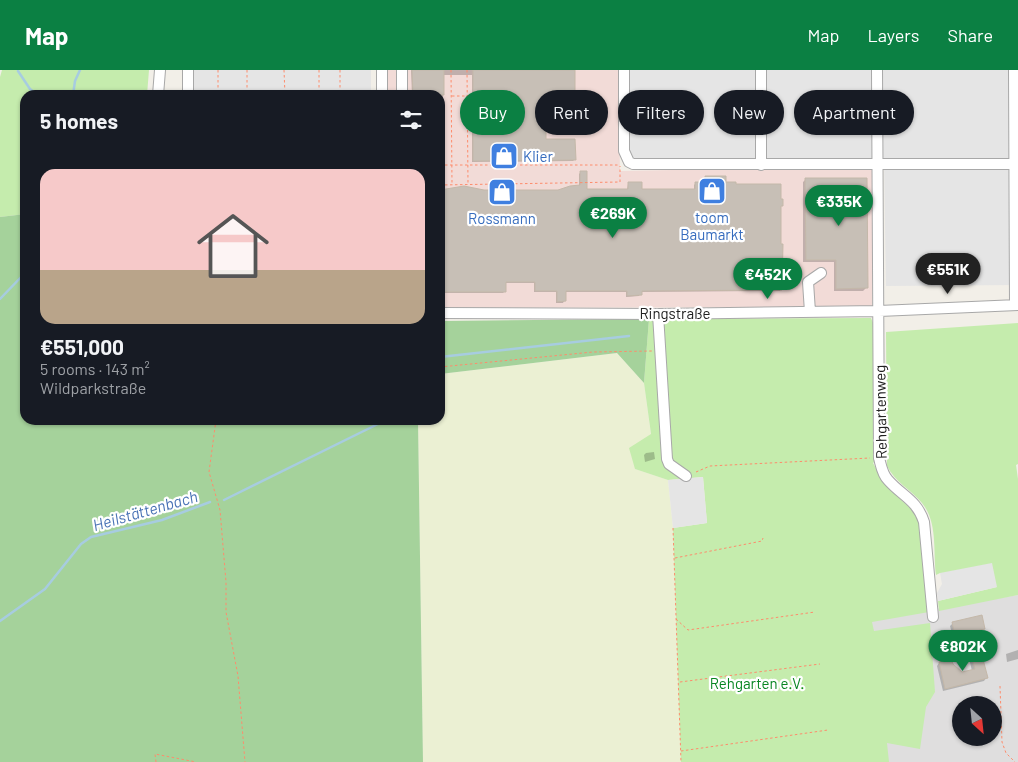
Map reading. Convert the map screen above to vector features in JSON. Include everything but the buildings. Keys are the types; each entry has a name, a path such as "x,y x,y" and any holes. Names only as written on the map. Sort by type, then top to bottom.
{"street":[{"path":"158,90 160,70"},
{"path":"188,70 188,90"},
{"path":"382,70 382,90"},
{"path":"402,70 402,90"},
{"path":"624,70 624,151 629,162 639,165 1016,164"},
{"path":"761,70 761,165"},
{"path":"877,70 879,311"},
{"path":"1014,70 1017,305"},
{"path":"810,312 808,282 821,273"},
{"name":"Ringstraße","path":"445,313 658,314 810,312 1017,305"},
{"name":"Rehgartenweg","path":"879,311 879,458 887,480 914,503 921,512 924,522 933,617"},
{"path":"658,314 667,459 669,464 686,476"}],"path":[{"path":"218,70 218,90"},
{"path":"247,70 247,90"},
{"path":"284,70 284,90"},
{"path":"319,70 319,90"},
{"path":"340,70 340,90"},
{"path":"451,70 452,185"},
{"path":"467,70 468,90"},
{"path":"451,96 460,96"},
{"path":"468,135 468,184"},
{"path":"445,165 620,165 620,182 445,185"},
{"path":"445,367 593,352 660,351"},
{"path":"215,425 209,472 220,510 226,582 226,612 238,676 245,762"},
{"path":"686,476 710,466 879,458"},
{"path":"673,528 681,762"},
{"path":"674,558 762,542 763,538"},
{"path":"676,620 688,630 815,612"},
{"path":"678,682 820,664"},
{"path":"1000,686 1002,742 1006,753 1016,762"},
{"path":"681,751 828,730"},
{"path":"156,762 156,754 196,762"}],"shaded area":[{"path":"192,70 371,70 371,90 192,90"},
{"path":"384,70 618,70 620,171 872,166 872,307 445,308 445,90 384,90"},
{"path":"630,70 1018,70 1018,285 886,286 884,159 630,159 630,135 704,135 704,90 630,90"},
{"path":"703,477 707,523 673,528 668,480"},
{"path":"992,563 997,587 938,601 937,593 942,584 940,573"},
{"path":"1018,595 1018,762 887,762 869,620"}],"green space":[{"path":"2,70 149,70 147,90 20,90 20,215 0,217 0,77"},
{"path":"20,215 20,425 418,425 423,762 0,762 0,217"},
{"name":"Rehgarten e.V.","path":"871,318 873,323 876,460 873,463 885,485 910,508 919,520 929,612 872,622 874,631 930,623 935,692 926,707 920,749 887,743 889,762 681,762 673,528 707,523 703,477 668,480 635,469 629,448 651,434 644,383 649,319"},
{"path":"649,319 644,383 617,353 445,373 445,321"},
{"path":"1018,323 1018,464 1016,465 1018,479 1018,595 939,611 938,601 997,587 940,573 936,575 931,519 922,503 894,477 887,466 886,332"},
{"path":"617,353 644,383 651,435 635,469 668,480 673,528 683,762 423,762 418,425 445,425 445,373"}],"waterway":[{"path":"74,90 80,70"},
{"path":"18,71 31,90"},
{"path":"0,299 20,278"},
{"path":"445,356 629,336"},
{"name":"Heilstättenbach","path":"224,500 376,425"},
{"name":"Heilstättenbach","path":"0,621 45,589 81,544 91,537 162,520 210,502"}],"place":[{"name":"Klier","path":"504,156"},
{"name":"toom Baumarkt","path":"712,191"},
{"name":"Rossmann","path":"502,192"}]}
